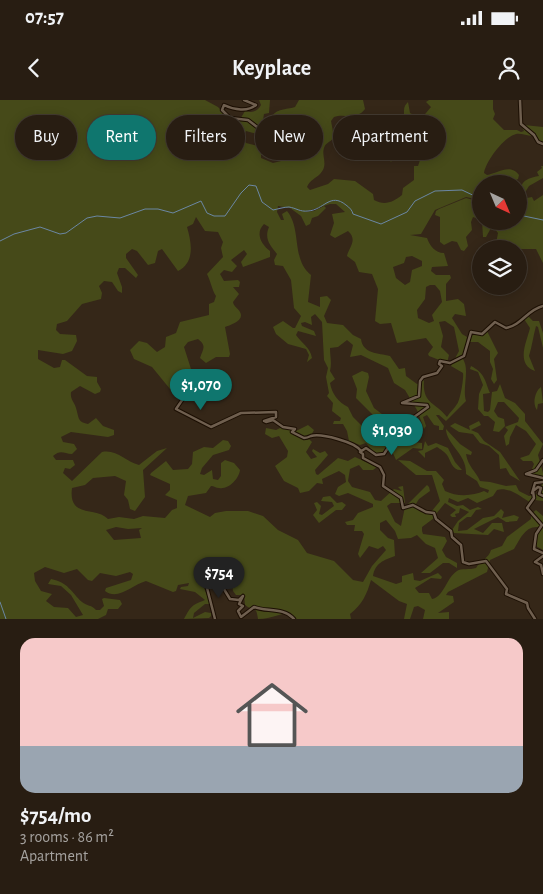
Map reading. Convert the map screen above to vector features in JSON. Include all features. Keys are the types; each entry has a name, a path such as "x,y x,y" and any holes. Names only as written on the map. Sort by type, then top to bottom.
{"street":[{"path":"244,100 256,105 249,110 231,108 224,105 222,110 230,118 248,120 255,125"},
{"path":"520,100 521,124 538,142 543,144"},
{"path":"361,451 366,448 376,455 384,454 403,425 428,407 427,405 402,403 419,396 420,381 423,377 437,373 442,366 439,364 440,361 450,363 464,356 471,332 482,334 495,322 506,328 512,327 524,318 530,310 543,306"},
{"path":"198,389 187,393 176,409 196,418 204,425 216,425 241,413 276,412 276,417 264,421 277,422 283,427 295,429 292,432 306,438 313,436 332,440 339,438 356,446 364,458 380,467 384,475 383,486 401,498 403,508 413,505 426,512 434,513 436,519 451,531 452,537 460,543 463,562 469,564 486,561 507,589 506,594 527,603 535,619"},
{"path":"543,460 536,470 526,474 543,478"},
{"path":"543,482 535,484 532,490 534,498 528,508 542,525 536,534 534,549 543,554 535,562 541,565 543,574"},
{"path":"533,493 540,487 539,494 543,496"},
{"path":"215,619 206,580 214,581 211,585 222,586 230,600 239,600 243,596 240,604 244,606 238,611 241,617 254,607 259,610 273,609 290,614 294,619"}],"green space":[{"path":"0,100 205,100 218,107 225,115 166,115 166,160 245,160 245,141 255,145 255,160 266,160 273,163 281,160 323,160 323,151 324,167 323,171 311,181 307,187 310,190 328,184 334,179 355,181 373,194 374,200 385,203 402,195 403,188 414,180 414,166 418,166 420,160 446,160 446,115 424,115 431,107 426,102 429,100 493,100 495,114 493,119 504,130 517,130 521,132 524,131 522,127 532,136 516,134 506,140 488,162 484,173 487,175 472,175 472,198 466,197 435,210 421,234 410,235 427,238 433,248 438,252 444,253 448,266 432,267 431,271 436,275 450,275 451,278 446,284 446,301 458,299 464,304 466,316 455,314 452,318 462,334 467,337 463,359 466,368 466,401 446,421 439,415 436,415 444,426 443,430 439,430 439,426 434,425 427,415 423,417 426,426 424,429 417,410 405,390 394,383 388,368 361,355 350,357 353,345 347,340 338,347 330,348 330,371 335,379 330,383 331,387 341,403 348,407 353,417 378,442 381,441 384,436 373,415 356,398 357,389 352,376 362,371 368,373 366,391 374,408 395,424 398,435 406,435 414,442 422,443 422,449 413,448 396,460 391,449 384,455 376,455 366,443 360,445 349,441 343,424 333,424 334,421 340,421 341,418 332,411 333,403 327,396 329,393 326,377 328,368 324,360 322,322 315,314 311,317 312,325 305,322 301,323 302,326 314,331 316,336 298,331 296,335 311,354 312,358 307,362 309,355 306,349 288,344 276,334 273,327 283,321 295,328 301,316 294,308 291,280 283,266 275,265 274,260 277,254 267,238 269,227 264,224 261,227 260,238 270,251 270,257 243,267 241,262 247,254 244,250 231,260 237,266 232,272 224,270 220,274 224,281 238,280 240,282 239,287 233,287 239,294 233,302 240,312 240,318 225,327 229,357 216,357 206,363 200,358 204,348 201,341 198,339 188,342 184,347 191,369 175,374 173,379 178,387 175,390 170,389 152,367 134,359 130,350 139,341 147,343 157,352 165,347 166,337 176,333 180,322 209,315 209,304 214,302 216,296 207,274 223,257 221,248 223,242 218,232 205,231 196,217 193,224 187,227 191,251 188,262 184,267 178,271 162,249 158,251 155,263 148,265 137,251 132,249 126,254 126,258 138,275 136,278 125,268 119,268 117,273 122,293 118,291 112,282 104,281 99,286 102,293 101,299 82,304 67,321 57,324 56,330 60,334 76,335 77,341 72,351 63,354 38,350 38,359 54,368 60,367 62,360 65,360 87,376 97,377 97,382 101,389 100,392 95,394 80,386 71,392 72,399 79,419 82,422 88,424 96,418 103,426 114,430 114,435 108,437 71,432 61,437 63,442 74,444 77,449 72,454 60,452 53,456 56,460 73,460 75,465 70,469 65,468 63,473 72,481 102,452 112,452 139,465 157,451 167,448 143,470 145,497 135,511 130,509 128,500 124,495 126,481 115,476 93,478 85,485 72,488 72,498 78,508 103,515 108,519 119,517 134,519 143,516 165,518 172,510 177,508 177,500 165,495 170,490 170,484 150,475 151,473 166,461 173,470 188,469 192,464 193,452 204,447 213,448 223,440 228,441 231,446 229,450 213,455 202,468 200,474 204,475 212,470 213,479 218,480 221,476 221,463 225,460 234,463 240,470 238,477 226,487 218,488 211,486 206,493 188,496 185,505 210,517 215,513 226,511 248,511 263,516 278,530 298,540 307,553 334,561 353,580 363,582 372,566 386,550 383,546 378,549 369,546 360,558 358,554 364,534 362,531 354,531 355,525 347,525 345,522 353,520 358,513 373,507 373,504 348,493 339,496 335,494 338,487 346,482 345,475 339,471 322,479 323,484 317,483 309,491 300,493 298,488 284,481 275,466 287,457 288,451 279,436 272,438 265,434 266,428 276,430 282,427 296,431 308,425 314,430 309,439 312,442 306,452 311,459 317,457 312,451 313,449 320,453 325,451 328,455 315,470 316,474 318,475 338,458 348,461 355,457 377,467 373,470 363,470 359,465 350,469 348,481 352,487 370,492 375,500 381,501 394,489 402,491 398,487 403,486 405,503 391,503 387,506 395,522 401,526 405,507 427,485 429,487 430,491 419,499 414,507 421,512 434,515 434,518 422,527 423,534 445,537 447,541 442,550 446,557 457,563 457,568 449,563 443,563 430,573 421,573 438,558 435,548 426,544 417,535 411,538 398,539 395,531 386,520 380,523 380,530 388,538 394,540 395,556 378,565 373,576 396,584 402,582 402,576 413,573 414,580 420,581 438,573 442,577 441,579 431,578 415,588 419,593 429,593 432,599 436,598 453,574 457,571 476,568 491,550 502,546 507,537 531,519 531,514 536,510 543,516 543,528 532,528 525,532 514,549 490,560 487,572 448,592 446,595 453,596 454,602 438,613 449,612 449,619 423,619 425,610 418,606 414,607 410,619 404,619 407,604 399,601 371,580 364,599 350,614 351,619 296,619 290,613 258,619 255,610 245,605 244,595 236,595 233,591 233,577 226,571 205,578 202,582 210,604 205,604 194,613 193,618 205,612 211,613 211,616 209,618 184,619 192,607 205,600 195,592 180,589 181,587 188,586 189,583 178,585 176,591 173,592 146,581 120,593 110,594 105,591 106,588 131,580 133,574 130,572 116,576 100,573 92,581 88,580 77,569 64,573 45,567 34,573 35,581 41,591 52,594 46,601 54,607 68,608 76,617 83,615 71,595 61,586 48,584 51,579 61,582 82,602 96,610 100,610 104,606 102,599 104,598 120,600 122,604 118,609 108,609 106,615 98,619 0,619","holes":["330,204 336,204 345,212 332,214 334,223 330,235 335,238 348,231 351,234 353,240 347,256 355,262 359,272 372,274 378,289 375,321 380,324 391,323 397,343 426,338 433,347 428,354 429,356 447,363 449,355 441,347 443,336 439,322 445,321 454,327 459,351 451,366 463,373 463,380 458,402 447,417 427,398 424,380 417,384 406,376 405,368 399,369 390,356 368,350 362,344 361,339 353,335 343,325 327,323 324,316 331,300 327,296 320,297 320,307 308,302 311,275 301,261 292,218 287,211 282,214 284,220 281,220 277,212 278,206 290,208 301,216 306,226 310,224 312,218 318,216 326,208 324,206 314,211 304,212","412,256 422,261 422,266 412,270 410,282 405,285 396,278 393,267 404,263 406,257","435,285 440,291 442,302 432,315 434,321 429,323 418,318 417,310 425,299 426,287","116,527 128,529 142,528 139,530 141,538 114,540 106,530"]},
{"path":"259,100 270,100 269,113 255,115 255,133 246,131 245,133 245,115 243,115 245,111 256,111 261,105"},
{"path":"299,100 363,100 365,109 358,115 333,115 331,121 333,138 323,151 323,115 273,115 276,112 295,107"},
{"path":"408,102 410,113 414,115 404,115 404,109"},
{"path":"524,125 543,127 543,143 538,141 535,133"},
{"path":"541,166 543,166 543,178 528,188 528,180 539,176 537,172 542,168"},
{"path":"508,169 515,171 519,175 487,175"},
{"path":"543,195 543,263 536,249 527,249 527,240 497,240 498,233 496,230 528,230 528,198 532,197 534,201"},
{"path":"466,198 472,200 472,230 466,237 468,246 464,251 461,250 457,242 452,241 444,245 440,242 440,217 435,215 439,209"},
{"path":"483,230 490,230 486,237 483,237"},
{"path":"527,315 533,321 539,321 543,333 543,348 538,327 536,326 529,356 535,371 529,368 524,358 525,345 530,328 524,319"},
{"path":"487,331 498,353 494,359 497,380 494,384 491,379 493,369 490,362 490,351 478,342 470,342 469,340 474,333 479,335"},
{"path":"471,366 482,374 490,393 483,394 484,411 488,412 490,410 492,392 497,391 500,384 505,398 515,403 525,414 525,421 543,444 538,455 543,473 543,495 539,493 542,489 541,480 530,474 534,464 532,461 523,461 520,458 529,455 536,444 526,431 516,425 509,444 506,446 504,436 508,430 505,427 518,422 519,418 504,402 498,402 494,411 498,417 504,419 505,426 499,432 493,431 495,422 488,416 484,416 478,409 479,394 483,385 478,372 470,369"},
{"path":"541,387 543,403 538,404 537,410 535,398 537,391"},
{"path":"479,421 481,425 471,430 478,433 484,441 500,452 520,481 510,475 506,468 500,469 499,455 489,446 480,443 473,434 459,432 450,426 455,423 470,430 469,426"},
{"path":"446,429 460,444 472,452 471,455 466,454 467,458 480,481 506,486 516,485 519,491 529,496 538,494 543,496 543,501 535,500 531,503 514,493 501,489 497,490 493,496 477,503 468,498 458,502 449,498 448,502 457,506 463,505 470,510 478,507 482,509 476,510 471,517 467,517 459,523 458,531 467,530 483,518 494,516 501,509 504,512 502,518 514,515 519,517 517,521 506,522 498,517 474,529 483,533 492,523 502,523 504,532 494,529 488,535 454,533 452,530 458,521 469,512 460,508 459,513 455,514 456,517 452,517 450,515 456,510 445,503 436,514 431,512 440,501 432,475 416,475 398,460 410,461 427,471 436,471 444,480 442,484 445,491 450,493 465,495 484,491 488,493 489,490 480,487 477,481 466,474 463,461 449,440"},
{"path":"425,441 428,446 436,443 448,448 455,462 462,470 456,469 446,454 437,447 425,453 425,458 418,451 423,450"},
{"path":"330,496 337,503 342,502 346,505 342,510 336,510 319,523 313,515 317,510 314,503 317,502 321,506 319,514 322,515 334,506 332,502 321,501 323,497"},
{"path":"543,528 543,550 536,546 537,534"}],"waterway":[{"path":"0,241 14,234 40,227 60,234 66,233 87,218 97,216 120,218 145,209 158,209 173,213 201,201 207,213 214,216 225,216 249,185 256,186 262,202 273,210 289,207 308,211 336,200 347,206 353,214 381,224 407,212 415,201 435,191 462,190 472,195"},
{"path":"528,217 543,220"},
{"path":"0,602 6,619"}]}
